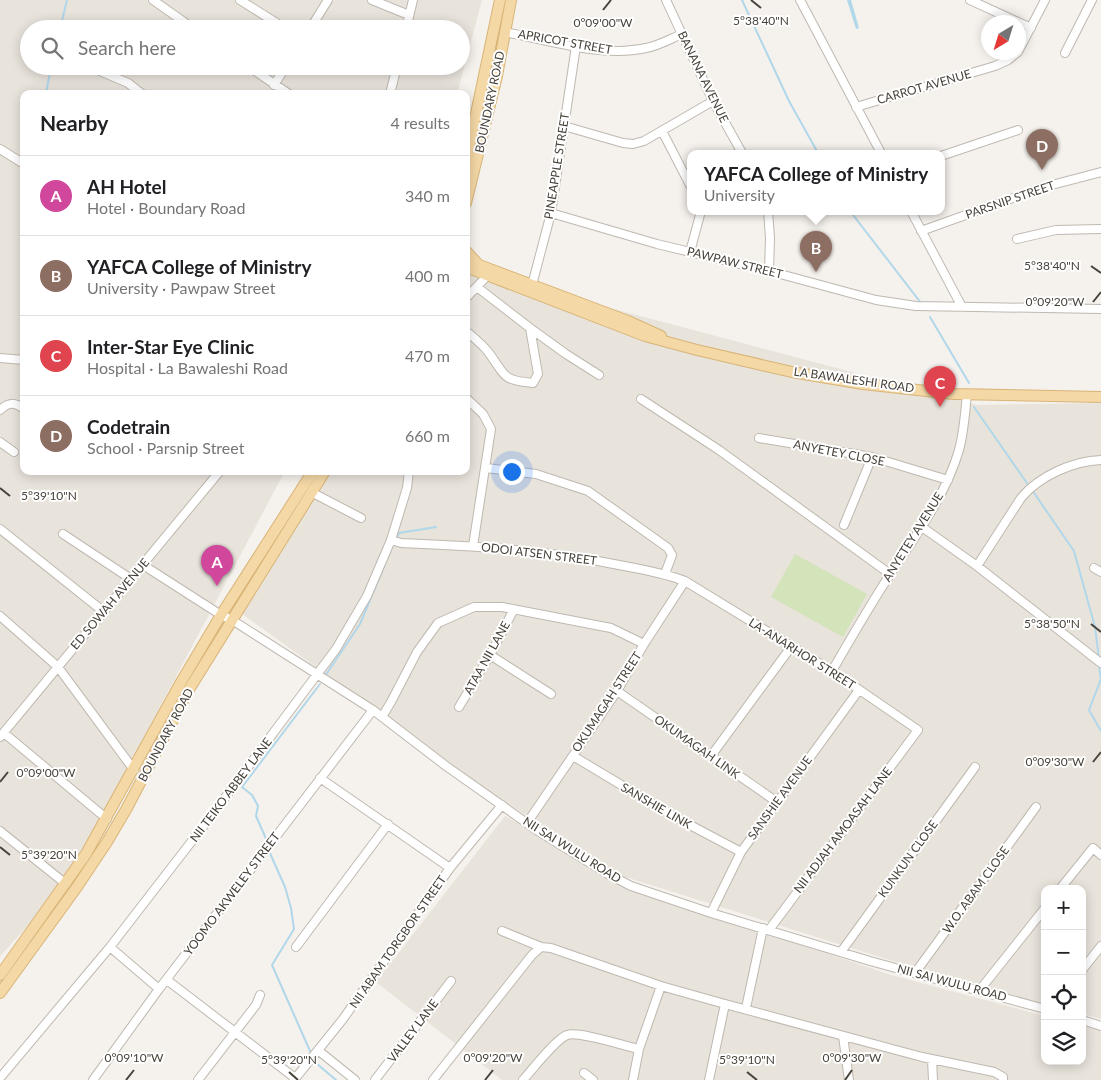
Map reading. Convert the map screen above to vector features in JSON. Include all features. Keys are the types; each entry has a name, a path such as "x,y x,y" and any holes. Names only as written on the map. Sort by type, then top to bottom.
{"main road":[{"name":"BOUNDARY ROAD","path":"470,141 500,0"},
{"name":"BOUNDARY ROAD","path":"470,187 497,76 511,0"},
{"path":"470,256 481,270 470,272"},
{"name":"LA BAWALESHI ROAD","path":"470,263 481,270 645,336 792,372 863,384 967,394 1101,397"},
{"name":"LA BAWALESHI ROAD","path":"470,268 532,285 628,321 656,333 670,342"},
{"name":"BOUNDARY ROAD","path":"0,975 66,884 107,819 181,682 221,615 318,475"},
{"name":"BOUNDARY ROAD","path":"0,994 107,842 188,692 313,493 319,475"}],"street":[{"path":"153,0 181,20"},
{"path":"240,0 272,20"},
{"path":"316,20 328,0"},
{"path":"372,0 409,15"},
{"path":"408,20 413,0"},
{"name":"BANANA AVENUE","path":"666,0 713,100 740,150"},
{"path":"800,0 878,150"},
{"path":"970,0 1031,28"},
{"name":"CARROT AVENUE","path":"1026,37 1046,0"},
{"path":"1065,54 1092,0"},
{"name":"APRICOT STREET","path":"505,32 613,52 648,48 682,34"},
{"name":"PINEAPPLE STREET","path":"532,285 551,213 576,46"},
{"name":"CARROT AVENUE","path":"856,107 995,66 1008,60"},
{"path":"109,75 128,83 137,90"},
{"path":"260,75 282,90"},
{"path":"274,85 280,75"},
{"path":"391,90 394,75"},
{"path":"564,126 623,143 633,144 644,141 713,100"},
{"path":"945,155 1018,130"},
{"path":"662,131 687,179"},
{"path":"0,149 20,162"},
{"name":"PARSNIP STREET","path":"921,231 1044,187 1101,172"},
{"name":"PAWPAW STREET","path":"551,213 690,252 876,300 916,306 1101,309"},
{"path":"690,252 700,215"},
{"path":"768,215 769,271"},
{"path":"913,215 962,307"},
{"path":"1017,239 1056,230 1101,229"},
{"path":"470,294 477,287 481,270"},
{"path":"477,287 566,354 599,375"},
{"path":"470,335 488,352 504,376 518,382 533,383 538,374 530,328"},
{"path":"0,358 20,360"},
{"name":"ANYETEY AVENUE","path":"832,671 890,574 922,526 948,480 959,451 967,394"},
{"path":"642,399 719,450 890,574"},
{"path":"470,402 483,414 491,429 473,546"},
{"path":"0,410 10,403 20,406"},
{"name":"ANYETEY CLOSE","path":"759,438 872,457 948,480"},
{"path":"0,442 14,452"},
{"path":"844,525 872,457"},
{"path":"977,566 1028,489 1068,467 1093,460 1101,460"},
{"path":"486,468 536,474 595,495 668,548 672,555 666,574"},
{"name":"ED SOWAH AVENUE","path":"2,735 217,475"},
{"name":"NII TEIKO ABBEY LANE","path":"0,1078 110,947 212,815 336,649 367,596 395,541 409,475"},
{"path":"313,493 361,518"},
{"path":"922,526 977,566 1101,663"},
{"path":"0,529 104,612"},
{"path":"63,534 131,579"},
{"name":"ODOI ATSEN STREET","path":"395,541 473,546 580,557 666,574 686,581"},
{"name":"NII SAI WULU ROAD","path":"143,565 373,710 446,766 527,823 608,874 631,886 711,913 841,952 1041,1008"},
{"name":"OKUMAGAH STREET","path":"527,823 617,691 644,644 686,581"},
{"name":"LA-ANARHOR STREET","path":"686,581 832,671 918,730"},
{"path":"382,717 417,652 438,623 474,607 502,607 611,628 644,644"},
{"name":"ATAA NII LANE","path":"459,706 490,655 514,609"},
{"path":"0,616 58,667 134,770"},
{"path":"712,756 791,647"},
{"path":"490,655 551,694"},
{"name":"SANSHIE AVENUE","path":"711,913 741,852 859,690"},
{"name":"OKUMAGAH LINK","path":"617,691 777,802"},
{"name":"YOOMO AKWELEY STREET","path":"93,1080 159,989 373,710"},
{"name":"NII ADJAH AMOASAH LANE","path":"766,929 918,730"},
{"path":"2,735 107,819"},
{"name":"SANSHIE LINK","path":"573,756 673,816 741,852"},
{"name":"KUNKUN CLOSE","path":"841,952 975,767"},
{"path":"320,778 450,868"},
{"name":"NII ABAM TORGBOR STREET","path":"294,1079 318,1051 450,868 502,805"},
{"name":"W.O. ABAM CLOSE","path":"915,973 1036,807"},
{"path":"296,947 388,824"},
{"path":"0,831 66,884"},
{"path":"1063,885 1092,848 1101,855"},
{"path":"979,991 1041,913"},
{"path":"746,1008 766,929"},
{"path":"502,931 542,947 551,948 661,986 842,1036 932,1059 994,1072 1003,1077 1003,1080"},
{"path":"1086,965 1101,946"},
{"path":"110,947 159,989"},
{"path":"434,1080 532,955 542,947"},
{"path":"167,980 294,1079"},
{"name":"VALLEY LANE","path":"375,1080 450,981"},
{"path":"633,1080 639,1049 661,986"},
{"path":"198,1080 256,1005 260,996"},
{"path":"710,1080 725,1004"},
{"path":"1086,1021 1101,1026"},
{"path":"523,1080 558,1042 566,1036 577,1034 639,1049"},
{"path":"842,1036 849,1080"},
{"path":"318,1051 355,1080"},
{"path":"932,1059 933,1080"},
{"path":"584,1073 594,1080"}],"shaded area":[{"path":"0,0 482,0 470,45 470,20 20,20 20,75 462,75 458,90 20,90 20,475 283,475 66,884 0,956"},
{"path":"470,271 977,405 1101,403 1101,1019 1086,1015 1086,885 1041,885 1041,1003 893,961 619,875 482,787 238,611 323,475 470,475"},
{"path":"505,816 642,891 891,975 1041,1015 1041,1065 1086,1065 1086,1027 1101,1031 1101,1080 502,1080 376,982"}],"green space":[{"path":"795,554 867,594 843,637 771,597"}],"water":[{"path":"847,0 851,0 859,28 856,29"}],"waterway":[{"path":"62,20 67,0"},
{"path":"742,0 789,101 816,150"},
{"path":"47,90 49,75"},
{"path":"853,215 921,303"},
{"path":"930,317 969,383"},
{"path":"974,407 1029,486"},
{"path":"1032,490 1074,551 1095,627 1099,659"},
{"path":"396,539 399,533 436,527"},
{"path":"325,676 360,624 385,564"},
{"path":"1099,666 1101,679 1089,710 1101,731"},
{"path":"267,841 256,816 258,806 252,795 242,787 320,684"},
{"path":"269,851 285,887 294,929 272,965 310,1051"},
{"path":"316,1063 336,1080"}],"place":[{"name":"Codetrain","path":"1042,170"},
{"name":"YAFCA College of Ministry","path":"816,272"},
{"name":"Inter-Star Eye Clinic","path":"940,407"},
{"name":"AH Hotel","path":"217,586"}]}
